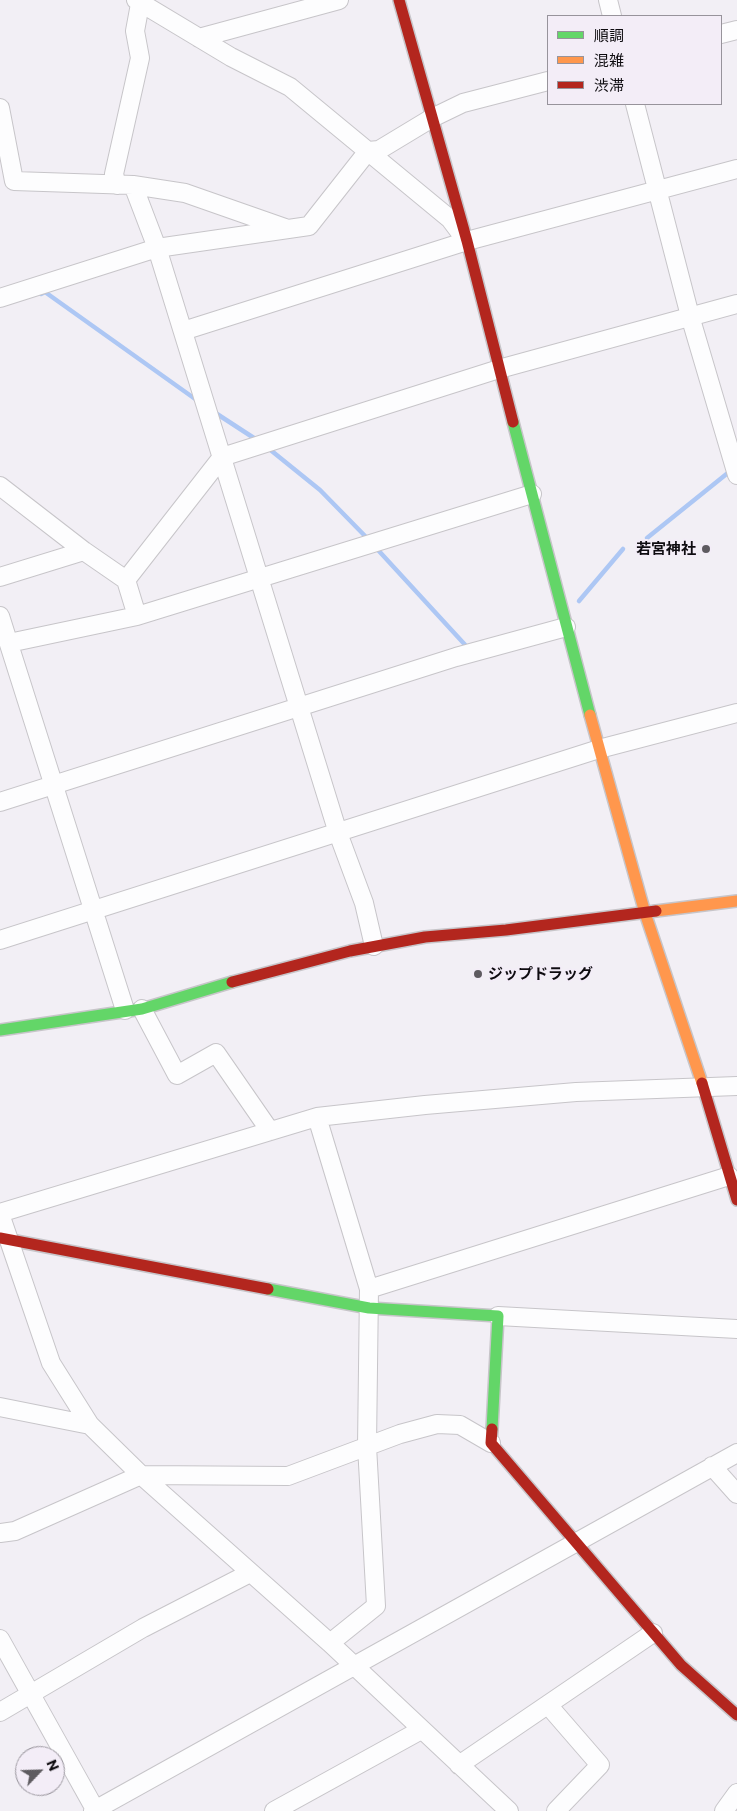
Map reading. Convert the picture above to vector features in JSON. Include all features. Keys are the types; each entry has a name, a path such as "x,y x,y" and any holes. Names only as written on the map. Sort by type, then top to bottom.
{"street":[{"path":"199,38 339,0"},
{"path":"399,0 467,241 566,627 645,913 703,1087 737,1200"},
{"path":"608,0 612,15"},
{"path":"374,946 364,903 338,833 157,248 125,185 114,174 140,58 135,31 138,2 199,38 290,86 450,219 467,241"},
{"path":"722,34 737,30"},
{"path":"0,298 157,248 309,226 368,151 379,150 432,118 463,103 547,81"},
{"path":"635,105 690,316 737,475"},
{"path":"1,117 14,181 125,185 185,193 288,229"},
{"path":"183,331 467,241 737,169"},
{"path":"126,580 222,457 499,369 737,304"},
{"path":"0,486 84,551 126,580 137,616"},
{"path":"8,643 137,616 532,494"},
{"path":"0,578 84,551"},
{"path":"0,616 93,909 134,1009 177,1076 216,1053 270,1131"},
{"path":"0,802 456,657 566,627"},
{"path":"0,940 599,749 737,713"},
{"path":"0,1030 134,1009 263,973 374,946 425,937 737,901"},
{"path":"509,1811 354,1668 330,1643 141,1475 90,1424 51,1363 5,1239 0,1214 317,1117 425,1105 576,1092 737,1086"},
{"path":"317,1117 369,1289 367,1446 376,1606 330,1643"},
{"path":"369,1289 729,1176"},
{"path":"5,1239 369,1308 737,1329"},
{"path":"491,1443 498,1316"},
{"path":"0,1407 90,1424"},
{"path":"0,1533 15,1530 141,1475 288,1476 367,1446 437,1424 460,1425 491,1443 680,1665 737,1715"},
{"path":"0,1639 95,1811 354,1668 737,1452"},
{"path":"712,1466 737,1494"},
{"path":"0,1712 143,1628 250,1573"},
{"path":"459,1765 652,1634"},
{"path":"548,1705 600,1765 556,1811"},
{"path":"274,1811 421,1730"},
{"path":"724,1811 737,1793"}],"waterway":[{"path":"41,294 45,292 198,401"},
{"path":"214,412 257,440"},
{"path":"268,448 320,490 367,538"},
{"path":"647,538 729,472"},
{"path":"579,601 623,549"},
{"path":"378,550 468,648"}],"traffic: fast":[{"path":"513,422 590,715"},
{"path":"0,1030 142,1009 232,982"},
{"path":"268,1289 369,1308 498,1316 492,1429"}],"traffic: slow":[{"path":"590,715 645,913 702,1083"},
{"path":"656,911 737,901"}],"traffic: jam":[{"path":"399,0 467,241 513,422"},
{"path":"232,982 350,951 425,937 506,930 656,911"},
{"path":"702,1083 737,1200"},
{"path":"0,1238 268,1289"},
{"path":"492,1429 491,1443 681,1665 737,1715"}],"place":[{"name":"若宮神社","path":"706,549"},
{"name":"ジップドラッグ","path":"478,974"}]}
